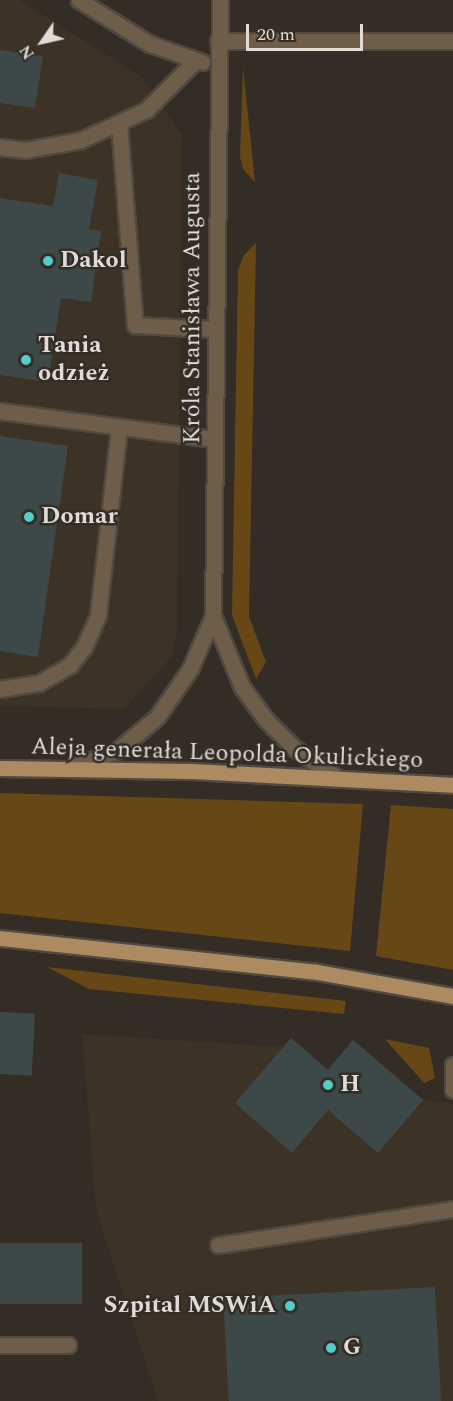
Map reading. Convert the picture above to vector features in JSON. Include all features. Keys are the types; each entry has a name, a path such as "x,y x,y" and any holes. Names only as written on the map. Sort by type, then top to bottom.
{"main road":[{"name":"Aleja generała Leopolda Okulickiego","path":"0,768 336,777 453,785"},
{"path":"0,938 317,972 453,996"}],"street":[{"path":"79,0 150,44 195,61 217,63"},
{"name":"Króla Stanisława Augusta","path":"220,0 217,63 213,616 242,687 266,720 294,748 336,777"},
{"path":"218,41 453,41"},
{"path":"0,147 25,150 81,140 146,110 195,61"},
{"path":"119,123 135,325 215,329"},
{"path":"0,411 214,439"},
{"path":"0,689 39,683 70,665 84,647 98,615 119,428"},
{"name":"Króla Stanisława Augusta","path":"64,770 118,750 158,717 190,669 213,616"},
{"path":"453,1065 453,1090"},
{"path":"218,1245 453,1209"},
{"path":"0,1345 68,1345"}],"shaded area":[{"path":"0,0 19,0 142,77 182,135 177,627 173,655 124,709 0,706"},
{"path":"243,67 255,182 243,169 240,157"},
{"path":"256,243 249,616 266,662 256,679 232,615 238,270 244,255"},
{"path":"0,793 363,804 350,951 0,913"},
{"path":"391,805 453,809 453,970 376,956"},
{"path":"47,967 346,1001 344,1014 89,989"},
{"name":"Szpital MSWiA","path":"82,1034 284,1047 291,1038 328,1069 353,1040 423,1100 453,1104 453,1401 158,1401 96,1210"},
{"path":"385,1039 429,1048 435,1078 424,1083"}],"building":[{"path":"0,50 43,56 35,108 0,103"},
{"path":"59,173 98,180 89,229 101,231 91,302 61,298 48,382 0,375 0,198 53,206"},
{"name":"Domar","path":"0,436 68,446 38,657 0,651"},
{"path":"0,1012 35,1014 32,1076 0,1074"},
{"name":"H","path":"291,1038 328,1070 353,1040 423,1100 378,1153 328,1110 292,1153 235,1103"},
{"path":"0,1243 82,1243 82,1304 0,1304"},
{"name":"G","path":"435,1287 441,1401 229,1401 223,1298"}],"place":[{"name":"Dakol","path":"48,261"},
{"name":"Tania odzież","path":"26,360"},
{"name":"Domar","path":"29,517"},
{"name":"H","path":"328,1085"},
{"name":"Szpital MSWiA","path":"290,1306"},
{"name":"G","path":"331,1348"}]}
